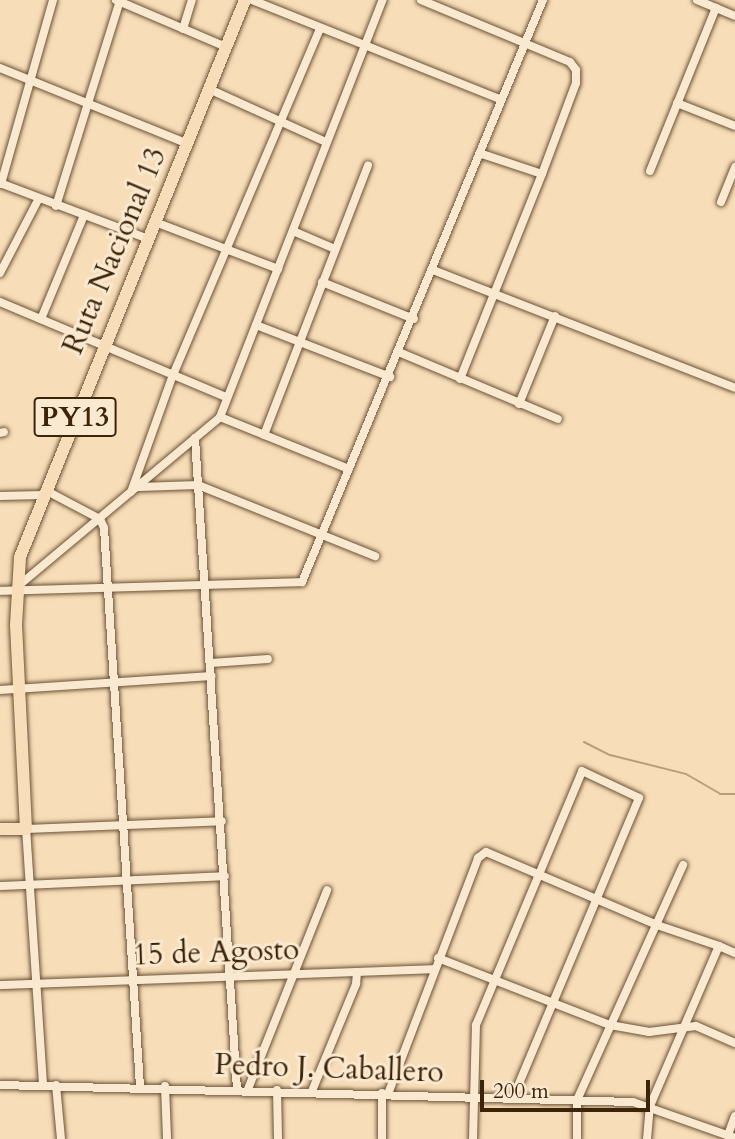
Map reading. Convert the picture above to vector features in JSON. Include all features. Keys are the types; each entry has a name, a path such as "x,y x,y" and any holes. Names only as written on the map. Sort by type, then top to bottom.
{"highway":[{"name":"Ruta Nacional 13","path":"26,829 15,590 20,557 245,0"},
{"path":"0,829 26,829"}],"street":[{"path":"53,0 0,184 37,200 148,239"},
{"path":"183,29 192,0"},
{"path":"251,0 500,99"},
{"path":"15,590 220,417 362,45 383,0"},
{"path":"422,0 570,62 576,70 576,83 542,174 460,379"},
{"path":"0,591 302,582 401,354 500,99 543,0"},
{"path":"697,0 735,16"},
{"path":"56,206 89,106 119,1 226,47"},
{"path":"650,171 716,8"},
{"path":"130,494 173,375 320,28"},
{"path":"0,68 188,144"},
{"path":"209,89 278,123 326,142"},
{"path":"677,103 735,126"},
{"path":"479,153 542,174"},
{"path":"264,435 298,341 368,166"},
{"path":"721,202 735,167"},
{"path":"0,273 37,200"},
{"path":"41,319 84,215"},
{"path":"155,222 278,269"},
{"path":"293,231 335,249"},
{"path":"433,270 735,388"},
{"path":"322,282 414,319"},
{"path":"0,302 226,397"},
{"path":"519,404 555,316"},
{"path":"256,325 390,377"},
{"path":"401,354 558,419"},
{"path":"220,417 349,470"},
{"path":"195,438 222,821 237,1089"},
{"path":"139,486 198,485 324,533 375,556"},
{"path":"0,496 44,493 100,519"},
{"path":"100,519 111,587 136,978 140,1086"},
{"path":"211,663 268,659"},
{"path":"0,690 116,685 212,676"},
{"path":"473,1139 475,1025 496,983 582,771 639,798 513,1098"},
{"path":"43,1084 26,829 222,821"},
{"path":"382,1139 385,1093 478,858 486,852 657,925 735,953"},
{"path":"577,1139 577,1100 683,865"},
{"path":"0,886 225,876"},
{"path":"248,1089 327,890"},
{"path":"647,1139 650,1106 719,946"},
{"path":"438,958 551,1005 610,1024 649,1032 696,1027 735,1043"},
{"name":"15 de Agosto","path":"0,985 434,969"},
{"path":"312,1091 356,984 357,972"},
{"name":"Pedro J. Caballero","path":"0,1085 165,1086 577,1100 650,1106 731,1136"},
{"path":"56,1085 61,1139"},
{"path":"165,1086 167,1139"},
{"path":"277,1090 278,1139"},
{"path":"731,1136 735,1116"}],"waterway":[{"path":"584,742 610,755 686,774 720,794 735,794"}]}
